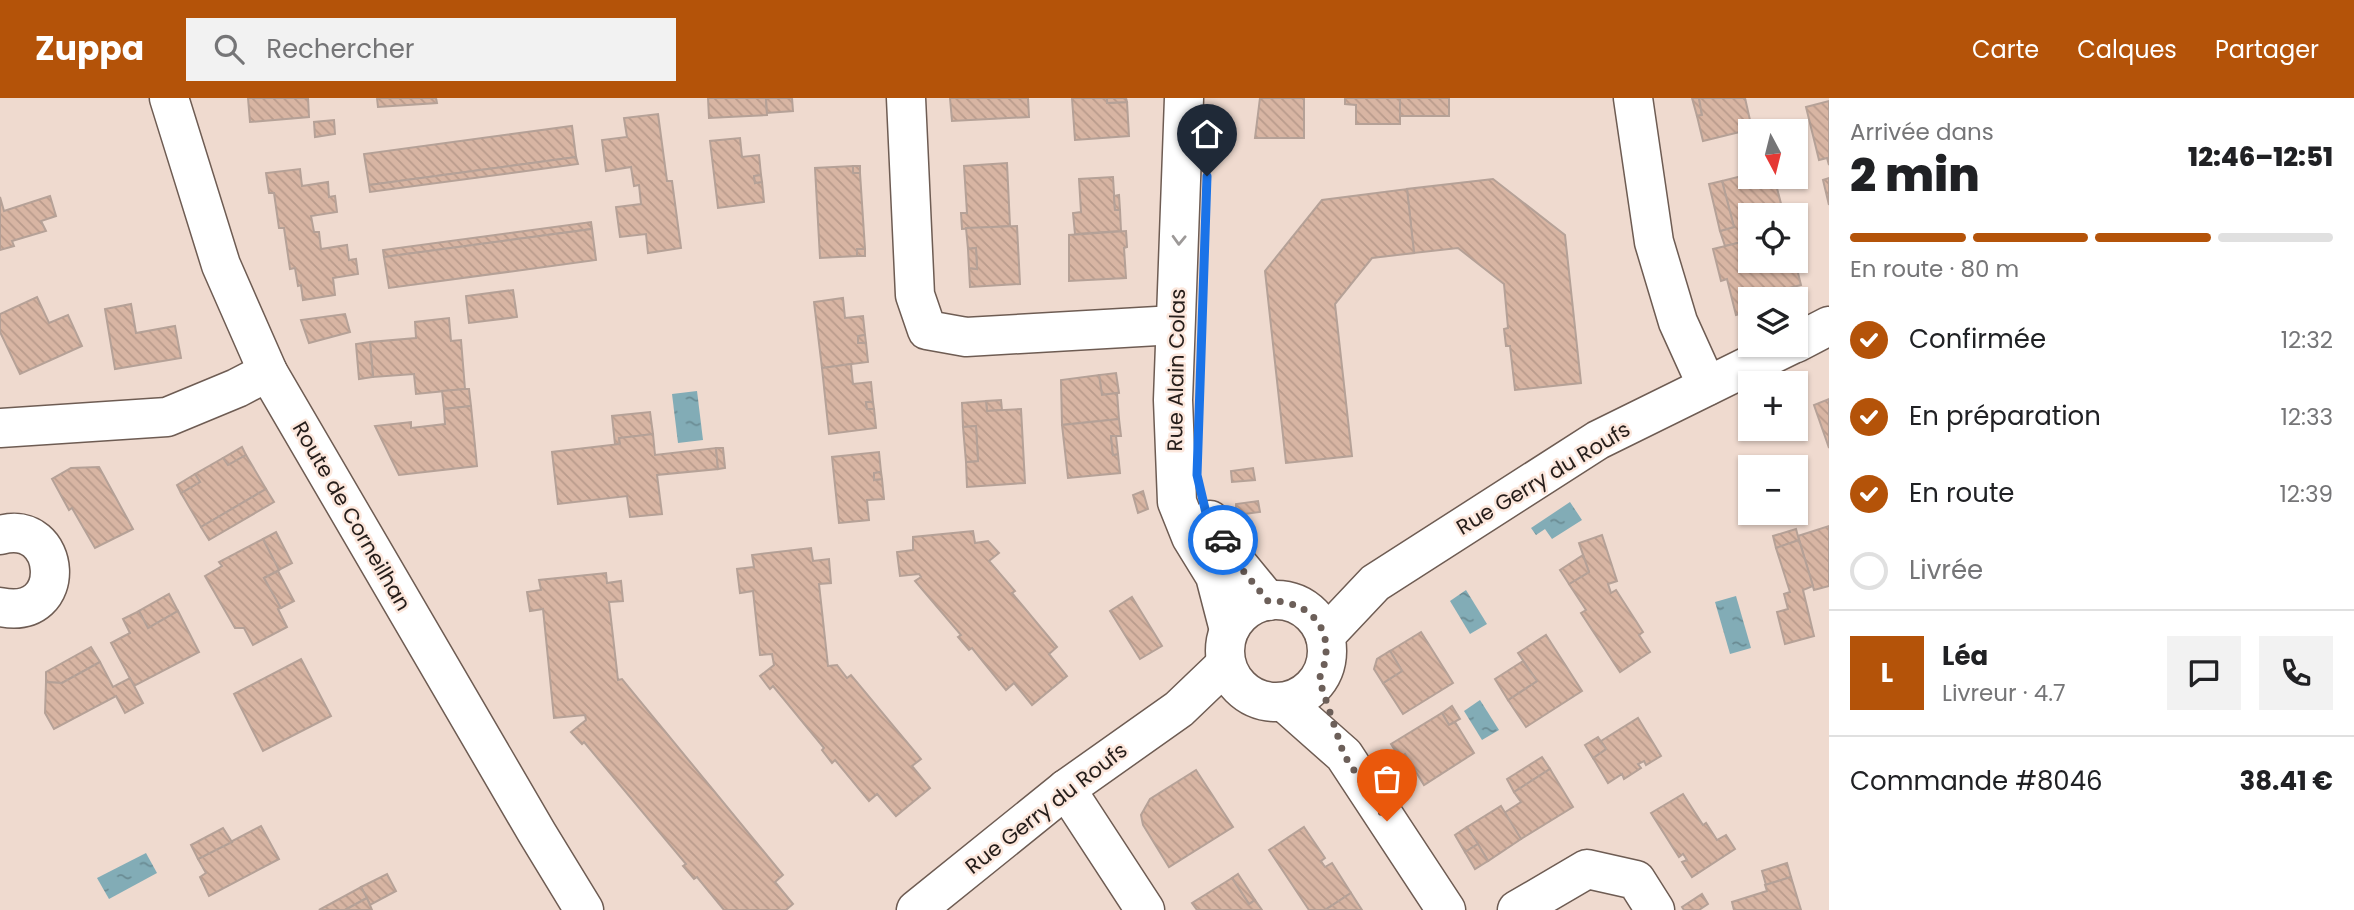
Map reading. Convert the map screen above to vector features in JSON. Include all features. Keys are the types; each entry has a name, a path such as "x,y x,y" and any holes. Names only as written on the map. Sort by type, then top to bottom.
{"street":[{"name":"Route de Corneilhan","path":"169,98 221,265 268,372 584,910"},
{"path":"906,98 915,295 927,330 966,337 1175,325"},
{"name":"Rue Alain Colas","path":"1184,98 1173,400 1177,502 1191,537 1215,576 1233,662"},
{"name":"Rue Alain Colas","path":"1209,98 1197,475 1206,513 1236,562 1282,603"},
{"path":"1633,98 1654,242 1678,322 1707,386"},
{"name":"Rue Gerry du Roufs","path":"1808,336 1829,326"},
{"name":"Rue Gerry du Roufs","path":"1325,636 1375,583 1598,440 1766,357"},
{"path":"0,428 167,417 268,372"},
{"path":"0,535 21,533 38,542 49,557 51,575 45,593 32,605 14,610 0,607"},
{"name":"Rue Gerry du Roufs","path":"1282,603 1375,583"},
{"path":"1282,603 1309,613 1325,636 1326,658 1319,679 1310,690 1284,702 1263,700 1233,662 1238,616 1252,607 1282,603"},
{"name":"Rue Gerry du Roufs","path":"916,910 1066,789 1179,709 1233,662"},
{"path":"1319,679 1344,755 1446,910"},
{"path":"1284,702 1344,755"},
{"path":"1066,789 1145,910"},
{"path":"1517,910 1587,869 1636,880 1655,910"}],"water":[{"path":"697,391 703,440 678,443 672,394"},
{"path":"1570,502 1582,520 1552,539 1545,529 1536,535 1531,528"},
{"path":"1466,590 1487,624 1470,634 1450,601"},
{"path":"1736,596 1751,648 1730,654 1715,602"},
{"path":"1480,700 1499,730 1482,740 1464,711"},
{"path":"146,853 157,873 109,899 97,878"}],"building":[{"path":"248,98 308,98 309,117 250,122"},
{"path":"377,98 436,98 437,103 378,107"},
{"path":"708,98 766,98 767,115 709,118"},
{"path":"766,98 792,98 793,111 767,113"},
{"path":"950,98 1028,98 1029,117 952,121"},
{"path":"1072,98 1107,98 1107,103 1127,102 1129,136 1075,140"},
{"path":"1107,98 1126,98 1127,102 1107,103"},
{"path":"1260,98 1304,98 1304,138 1255,138"},
{"path":"1345,98 1400,98 1400,124 1356,124 1356,105 1345,104"},
{"path":"1400,98 1449,98 1449,116 1400,116"},
{"path":"1692,98 1699,98 1702,115 1697,116"},
{"path":"1699,98 1745,98 1750,119 1738,119 1738,132 1703,141 1697,116 1702,115"},
{"path":"1829,101 1829,165 1827,158 1819,160 1806,107"},
{"path":"658,114 667,181 672,181 681,248 648,253 646,234 620,237 616,207 641,204 639,185 634,186 631,167 606,171 602,140 627,137 624,118"},
{"path":"334,120 335,134 315,137 314,122"},
{"path":"572,126 576,157 369,185 364,154"},
{"path":"740,138 742,157 759,155 761,175 754,176 755,183 762,182 764,202 718,208 710,141"},
{"path":"576,157 578,164 370,192 369,185"},
{"path":"1007,163 1010,226 962,229 961,213 967,213 964,166"},
{"path":"853,166 860,166 860,173 853,173"},
{"path":"853,166 853,173 860,173 865,249 857,249 857,256 820,258 815,168"},
{"path":"300,169 302,186 328,182 329,197 335,196 337,212 311,216 314,232 319,232 321,249 347,245 349,260 356,259 358,274 333,278 335,295 303,300 295,268 290,269 284,228 279,228 274,193 269,193 266,173"},
{"path":"761,175 762,182 755,183 754,176"},
{"path":"1113,177 1115,210 1120,210 1121,231 1075,234 1073,213 1081,212 1079,179"},
{"path":"1738,177 1738,189 1777,189 1781,203 1738,203 1738,243 1725,246 1720,231 1734,227 1722,181"},
{"path":"1829,178 1829,205 1823,180"},
{"path":"1493,179 1565,235 1581,383 1515,390 1510,346 1506,346 1504,329 1508,328 1504,284 1458,248 1414,253 1407,189"},
{"path":"1722,181 1734,227 1720,231 1709,184"},
{"path":"1407,189 1414,253 1372,258 1335,304 1352,456 1286,463 1265,271 1322,200"},
{"path":"1119,195 1120,210 1115,210 1114,196"},
{"path":"50,196 56,216 41,221 46,231 12,241 14,246 0,250 0,197 4,211"},
{"path":"591,222 592,229 384,257 383,250"},
{"path":"1017,226 1020,284 970,287 969,268 977,269 976,248 968,249 966,228"},
{"path":"592,229 596,260 389,288 384,257"},
{"path":"1126,231 1126,278 1069,281 1069,235"},
{"path":"1738,243 1738,273 1798,273 1801,285 1738,287 1736,315 1727,279 1721,281 1713,249"},
{"path":"976,248 977,269 969,268 968,249"},
{"path":"857,249 865,249 865,256 857,256"},
{"path":"513,290 517,317 469,323 466,296"},
{"path":"37,297 49,323 68,315 82,346 20,374 0,332 0,314"},
{"path":"843,298 845,318 863,316 865,335 858,336 858,343 866,343 868,362 822,368 814,302"},
{"path":"131,304 136,333 175,326 181,358 115,369 105,309"},
{"path":"345,314 350,332 309,343 301,320"},
{"path":"449,318 451,341 461,340 465,389 416,394 414,374 373,377 370,342 416,338 415,322"},
{"path":"865,335 866,343 858,343 858,336"},
{"path":"370,342 373,377 359,379 356,344"},
{"path":"851,364 853,384 871,382 873,402 866,402 867,409 874,409 876,428 829,434 822,368"},
{"path":"1116,373 1119,393 1102,395 1099,375"},
{"path":"1099,375 1102,395 1117,393 1119,419 1062,425 1061,380"},
{"path":"469,389 471,406 444,409 442,391"},
{"path":"1829,399 1829,448 1814,405"},
{"path":"1001,400 1002,410 987,411 986,401"},
{"path":"986,401 987,411 1021,409 1025,483 967,487 966,462 978,461 976,426 963,427 962,403"},
{"path":"866,402 873,402 874,409 867,409"},
{"path":"471,406 477,466 399,475 375,426 411,422 411,428 445,424 444,409"},
{"path":"650,412 653,434 619,438 620,444 615,444 612,416"},
{"path":"1119,419 1121,436 1111,436 1113,455 1118,454 1120,473 1068,478 1062,425"},
{"path":"976,426 978,461 966,462 963,427"},
{"path":"653,434 655,455 716,448 718,469 657,475 662,514 630,517 627,496 558,504 552,452 620,444 619,438"},
{"path":"1111,436 1116,436 1118,454 1113,455"},
{"path":"242,447 246,455 228,465 223,458"},
{"path":"716,448 723,448 725,468 718,469"},
{"path":"879,452 881,472 874,473 874,480 882,479 884,499 867,500 869,520 839,523 832,457"},
{"path":"246,455 266,489 201,527 181,493 200,482 195,474 223,458 228,465"},
{"path":"99,467 133,529 95,548 52,479 71,468"},
{"path":"1253,468 1255,480 1232,482 1231,471"},
{"path":"881,472 882,479 874,480 874,473"},
{"path":"195,474 200,482 181,493 177,485"},
{"path":"266,489 274,502 209,540 201,527"},
{"path":"1143,491 1148,509 1138,513 1133,495"},
{"path":"1258,501 1260,512 1236,515 1236,504"},
{"path":"1829,526 1829,586 1814,590 1798,536"},
{"path":"1796,529 1799,540 1776,548 1773,536"},
{"path":"973,531 975,543 988,541 999,553 989,561 1057,647 1049,654 1067,676 1032,705 1014,683 1006,690 972,648 969,650 958,637 961,635 915,581 921,577 919,574 900,576 897,552 913,550 913,537"},
{"path":"276,532 292,563 279,570 263,539"},
{"path":"1602,535 1617,581 1608,584 1611,593 1616,590 1643,632 1639,635 1650,652 1620,672 1581,613 1586,610 1569,584 1589,572 1579,543"},
{"path":"263,539 279,570 264,578 281,608 278,609 287,627 253,645 244,628 235,628 205,576 222,566 219,562"},
{"path":"1799,540 1813,586 1803,590 1814,636 1785,644 1777,612 1788,609 1784,594 1790,592 1776,548"},
{"path":"811,548 813,561 829,559 831,583 819,584 828,666 837,665 847,678 851,675 921,759 912,766 930,788 896,816 877,794 869,801 835,760 832,763 822,750 824,748 773,686 770,689 760,676 774,665 772,654 760,655 753,591 740,593 737,569 754,567 752,555"},
{"path":"1583,555 1589,572 1569,584 1560,570"},
{"path":"278,571 294,601 281,608 264,578"},
{"path":"606,573 607,583 621,581 623,601 609,602 618,680 622,679 783,875 775,882 793,904 786,910 724,910 697,877 694,879 683,866 686,864 584,742 582,744 571,732 586,720 585,715 554,718 543,609 530,611 527,592 541,590 539,580"},
{"path":"169,594 178,611 148,628 139,611"},
{"path":"1132,597 1162,646 1140,659 1110,611"},
{"path":"139,611 148,628 178,611 199,652 134,686 111,643 130,633 123,619"},
{"path":"1421,632 1453,683 1403,714 1383,683 1402,671 1390,651"},
{"path":"1546,635 1582,691 1526,727 1508,700 1537,681 1518,653"},
{"path":"91,647 100,662 62,683 46,682 46,672"},
{"path":"1390,651 1402,671 1383,683 1374,669 1377,659"},
{"path":"301,659 331,716 263,751 234,694"},
{"path":"1523,661 1537,681 1508,700 1495,679"},
{"path":"100,662 113,687 130,678 143,703 125,713 116,696 54,729 45,713 46,682 62,683"},
{"path":"1452,706 1460,719 1449,725 1442,713"},
{"path":"1442,713 1449,725 1455,722 1474,753 1424,785 1405,754 1400,758 1391,744"},
{"path":"1638,718 1661,756 1646,765 1644,761 1638,764 1641,768 1624,779 1622,774 1608,783 1593,758 1606,749 1601,741"},
{"path":"1598,737 1606,749 1593,758 1585,745"},
{"path":"1542,757 1550,769 1514,792 1507,779"},
{"path":"1550,769 1573,807 1521,839 1504,813 1521,802 1514,792"},
{"path":"1196,770 1233,827 1169,867 1143,825 1141,815 1150,799"},
{"path":"1683,794 1703,825 1706,823 1717,840 1726,835 1735,849 1692,877 1682,862 1687,860 1683,854 1679,857 1651,813"},
{"path":"1501,806 1521,839 1488,861 1467,827"},
{"path":"261,826 279,859 209,896 200,877 206,873 198,859"},
{"path":"1304,827 1325,858 1321,861 1325,867 1332,863 1351,893 1325,910 1309,910 1269,850"},
{"path":"1467,827 1478,844 1465,852 1455,835"},
{"path":"223,828 232,842 198,859 191,845"},
{"path":"1478,844 1488,861 1475,869 1465,852"},
{"path":"1787,863 1791,877 1766,885 1762,871"},
{"path":"387,874 396,891 370,905 361,887"},
{"path":"1238,874 1255,900 1249,904 1232,878"},
{"path":"1791,877 1801,910 1734,910 1732,902 1767,891 1765,885"},
{"path":"1232,878 1249,904 1255,900 1262,910 1197,910 1192,903"},
{"path":"361,887 367,898 345,910 319,910"},
{"path":"1351,893 1362,910 1325,910"},
{"path":"1702,894 1708,904 1699,910 1684,910 1682,907"},
{"path":"367,898 372,910 345,910"}],"way so far":[{"path":"1223,540 1236,562 1268,601 1297,605 1318,623 1325,636 1327,651 1319,679 1344,755 1387,821"}],"route":[{"path":"1207,176 1197,475 1206,513 1223,540"}]}
